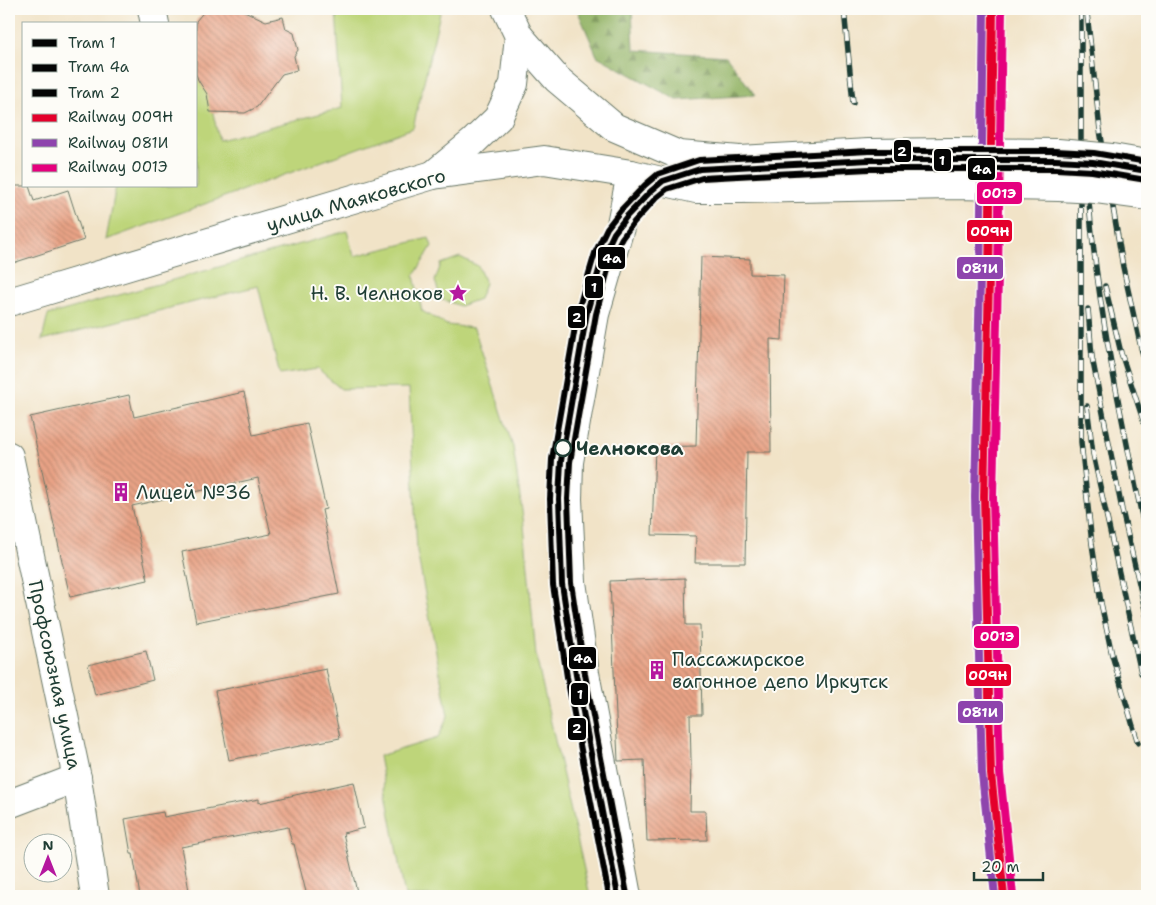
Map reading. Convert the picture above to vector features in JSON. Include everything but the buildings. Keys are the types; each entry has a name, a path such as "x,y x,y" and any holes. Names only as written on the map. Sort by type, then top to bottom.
{"main road":[{"path":"152,9 155,22"},
{"path":"506,9 519,36 557,78 614,127 679,156 740,160 869,153 1058,153 1112,158 1147,164"},
{"path":"433,175 473,142 498,118 514,84 519,36"},
{"path":"627,896 583,664 572,582 568,499 569,462 595,314 621,224 631,174 675,154"},
{"name":"улица Маяковского","path":"9,302 433,175 544,160 631,174 696,189 953,185 1095,188 1147,196"},
{"name":"Профсоюзная улица","path":"9,456 77,778 95,896"},
{"path":"9,804 77,778"}],"green space":[{"path":"336,9 441,9 413,128 106,240 116,188 198,188 198,46 219,140 342,108"},
{"path":"577,9 632,9 634,50 726,56 755,95 677,100 597,56"},
{"path":"347,231 354,256 429,238 432,246 414,276 422,311 447,325 474,328 513,447 524,525 536,656 590,896 405,896 379,756 438,738 448,716 417,551 409,388 341,389 317,369 280,375 258,286 42,340 48,315"},
{"path":"460,257 478,266 485,283 479,299 460,306 441,299 435,281 441,264"}],"railway":[{"path":"844,9 853,103"},
{"path":"1081,9 1081,442 1092,544 1101,603 1112,655 1138,743"},
{"path":"1087,13 1100,130 1123,267 1147,367"},
{"path":"1088,188 1097,277 1104,321 1147,541"},
{"path":"1105,286 1121,353 1147,432"},
{"path":"1088,309 1092,357 1122,510 1147,618"},
{"path":"1087,406 1093,454 1141,673"}],"tram line":[{"name":"2","path":"609,896 567,677 553,585 550,499 552,459 578,310 595,253 607,228 621,210 658,174 699,160 869,151 1056,151 1094,153 1147,162"},
{"name":"1","path":"618,896 576,675 562,584 559,499 561,461 587,312 603,256 614,233 627,216 663,181 700,169 869,160 1056,160 1093,162 1147,171"},
{"name":"4a","path":"627,894 585,674 571,583 568,499 570,462 596,314 611,259 622,238 634,222 667,189 702,178 869,169 1056,169 1092,171 1146,180"}],"rail line":[{"name":"081И","path":"984,9 975,497 982,774 995,896"},
{"name":"009Н","path":"993,9 984,497 991,774 1004,896"},
{"name":"001Э","path":"1002,9 993,497 1000,773 1013,895"}],"place":[{"name":"Н. В. Челноков","path":"458,293"},
{"name":"Челнокова","path":"563,448"},
{"name":"Лицей №36","path":"121,492"},
{"name":"Пассажирское вагонное депо Иркутск","path":"657,670"}]}
